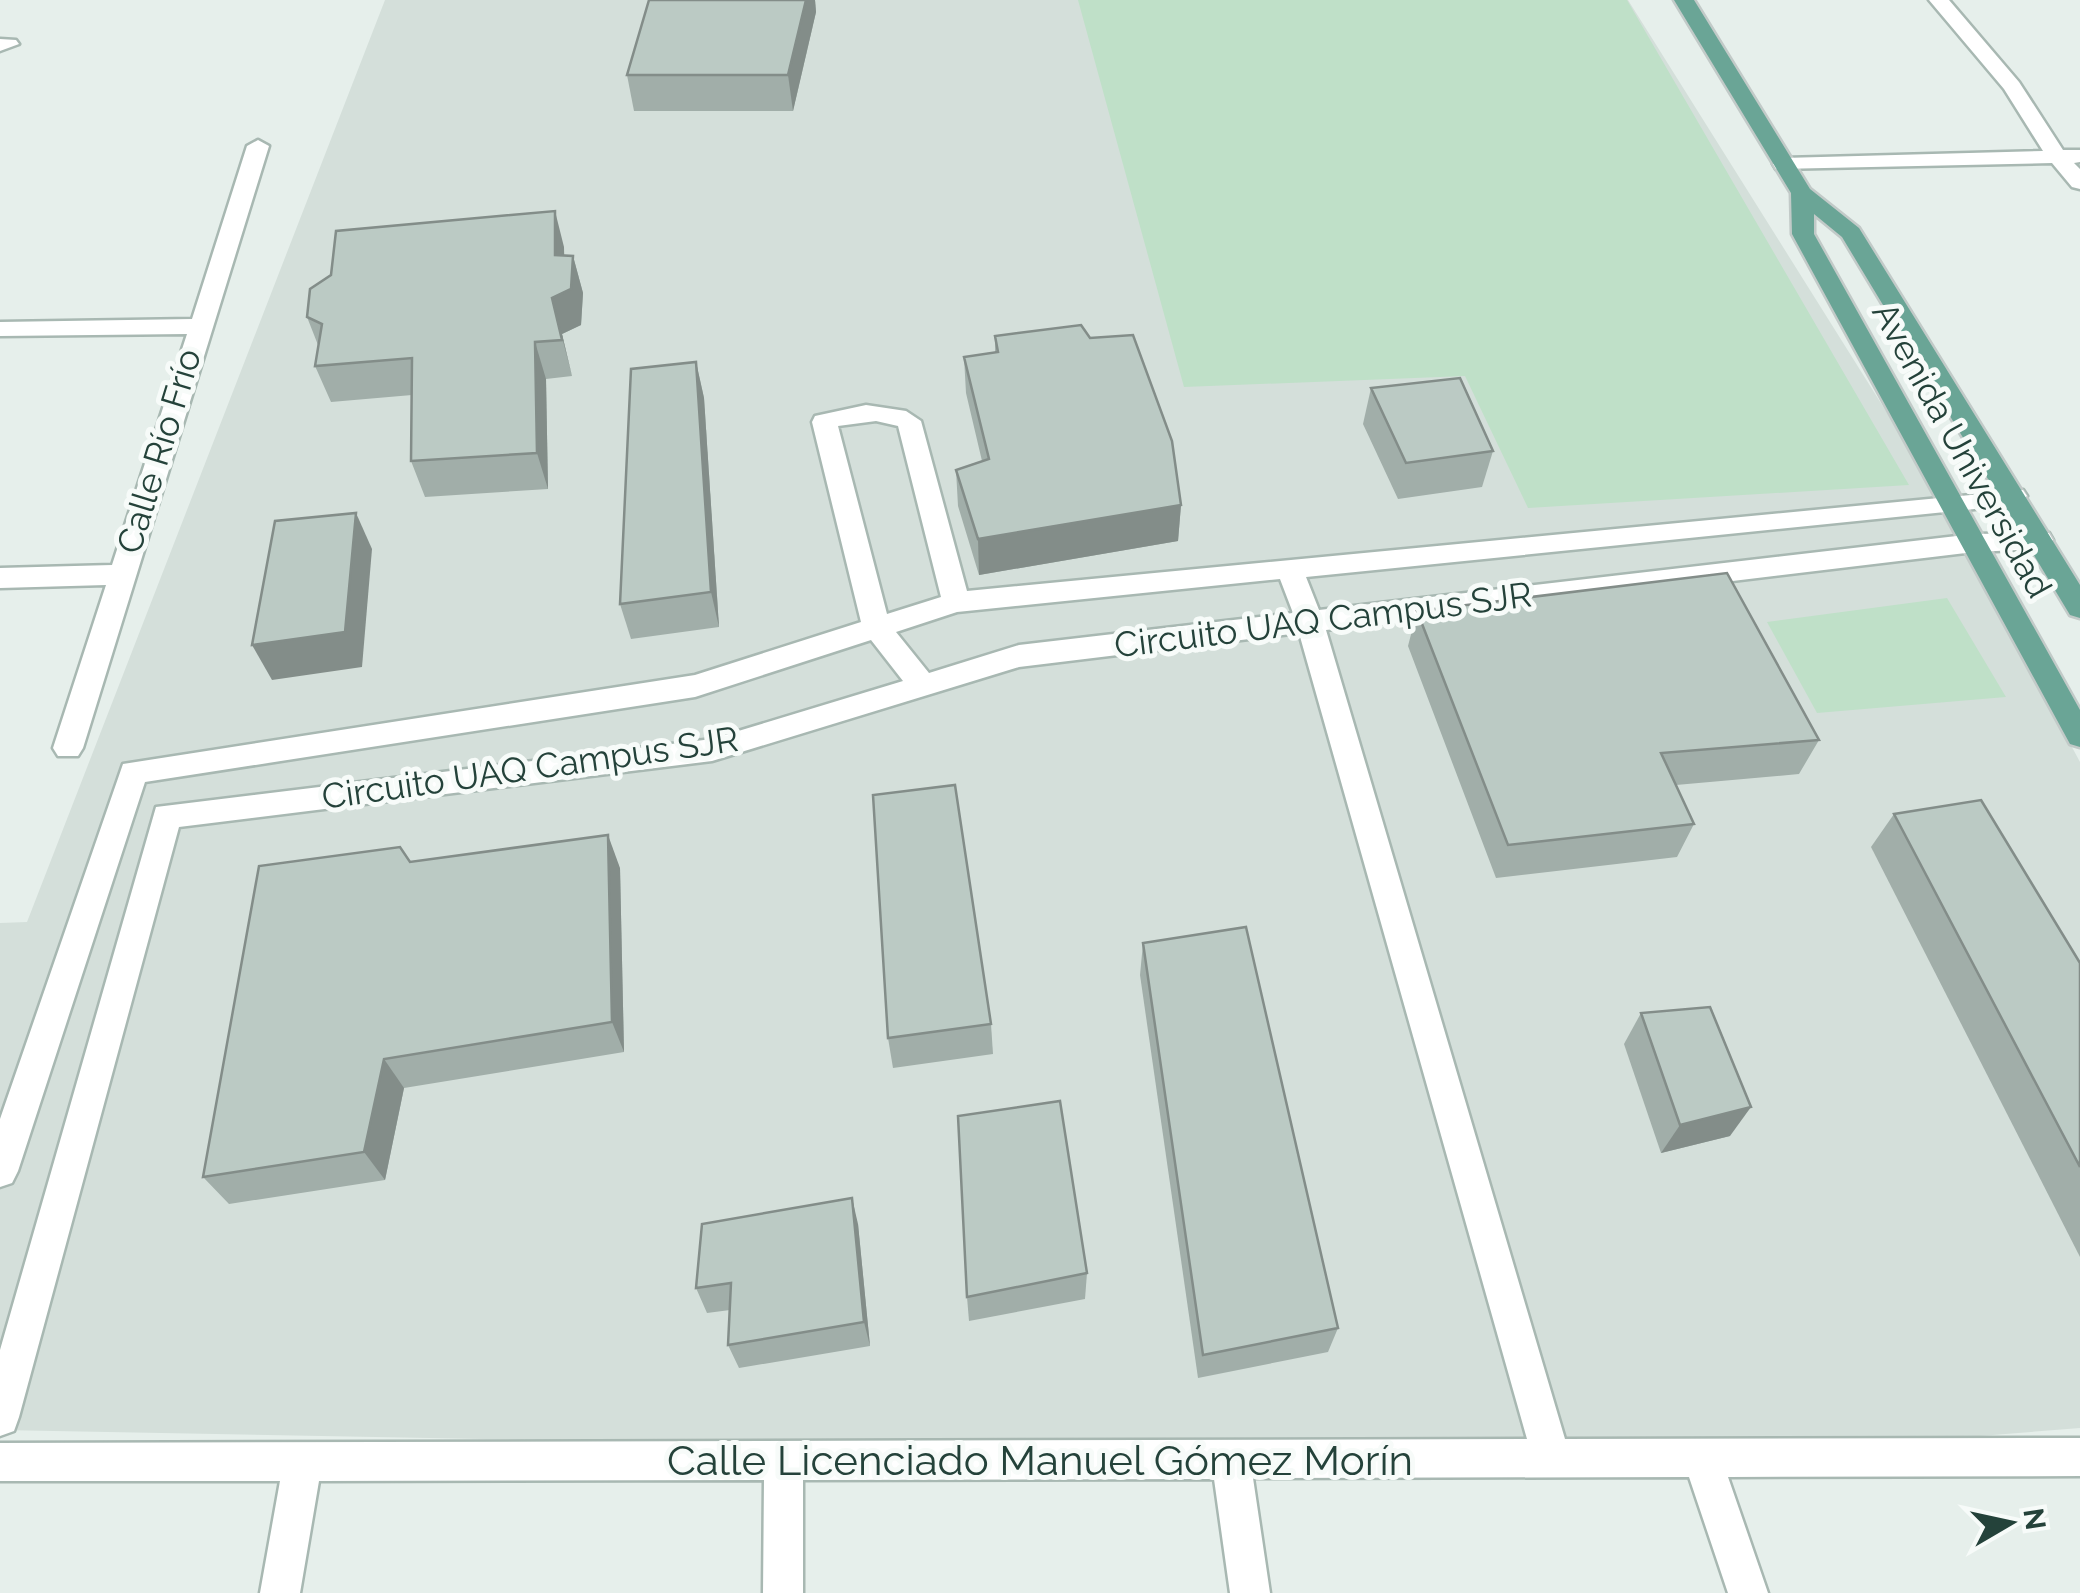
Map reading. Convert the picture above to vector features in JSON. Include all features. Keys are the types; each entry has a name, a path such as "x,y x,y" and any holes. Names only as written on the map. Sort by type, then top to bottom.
{"main road":[{"name":"Avenida Universidad","path":"1684,0 1802,193 1851,234 2080,608"},
{"name":"Avenida Universidad","path":"1802,193 1803,234 2079,733"}],"street":[{"path":"1939,0 2012,86 2056,155 2080,182"},
{"name":"Calle Río Frío","path":"68,748 198,326 258,146"},
{"path":"1784,164 2080,156"},
{"path":"0,329 198,326"},
{"path":"922,685 876,626 824,422 853,413 887,411 909,421 956,602"},
{"name":"Circuito UAQ Campus SJR","path":"0,1172 133,772 695,686 956,602 2014,496"},
{"name":"Circuito UAQ Campus SJR","path":"0,1417 167,816 712,750 1019,656 1974,543 2040,540"},
{"path":"1289,568 1310,622 1552,1458"},
{"path":"0,578 121,575"},
{"path":"1702,1458 1748,1593"},
{"name":"Calle Licenciado Manuel Gómez Morín","path":"0,1462 2080,1458"},
{"path":"1231,1460 1250,1593"},
{"path":"280,1593 303,1461"},
{"path":"783,1593 784,1461"}],"shaded area":[{"path":"385,0 1628,0 1921,467 2080,762 2080,1428 1702,1458 1552,1459 0,1430 0,923 27,922"}],"green space":[{"path":"1078,0 1627,0 1909,485 1528,508 1465,376 1184,387"},
{"path":"1947,598 2006,697 1817,713 1767,622"}],"building":[{"path":"649,0 806,0 788,75 627,75"},
{"path":"555,211 555,255 573,256 571,289 552,298 562,340 535,342 537,453 411,461 412,358 315,366 322,324 307,317 310,289 331,275 336,231"},
{"path":"1081,325 1090,338 1133,335 1172,441 1181,505 978,539 956,470 989,459 964,357 998,352 995,336"},
{"path":"696,362 711,592 620,604 631,369"},
{"path":"1460,378 1493,451 1406,463 1371,388"},
{"path":"356,513 345,632 252,645 275,521"},
{"path":"1727,573 1819,740 1661,753 1694,824 1508,845 1417,611"},
{"path":"955,785 991,1024 888,1038 873,795"},
{"path":"1981,800 2080,963 2080,1167 1894,814"},
{"path":"608,835 612,1022 384,1059 364,1152 203,1177 259,866 400,847 410,862"},
{"path":"1246,927 1338,1328 1203,1355 1143,943"},
{"path":"1710,1007 1751,1107 1680,1125 1641,1013"},
{"path":"1060,1101 1087,1273 967,1297 958,1116"},
{"path":"852,1198 864,1322 728,1345 731,1283 696,1288 702,1224"}]}
